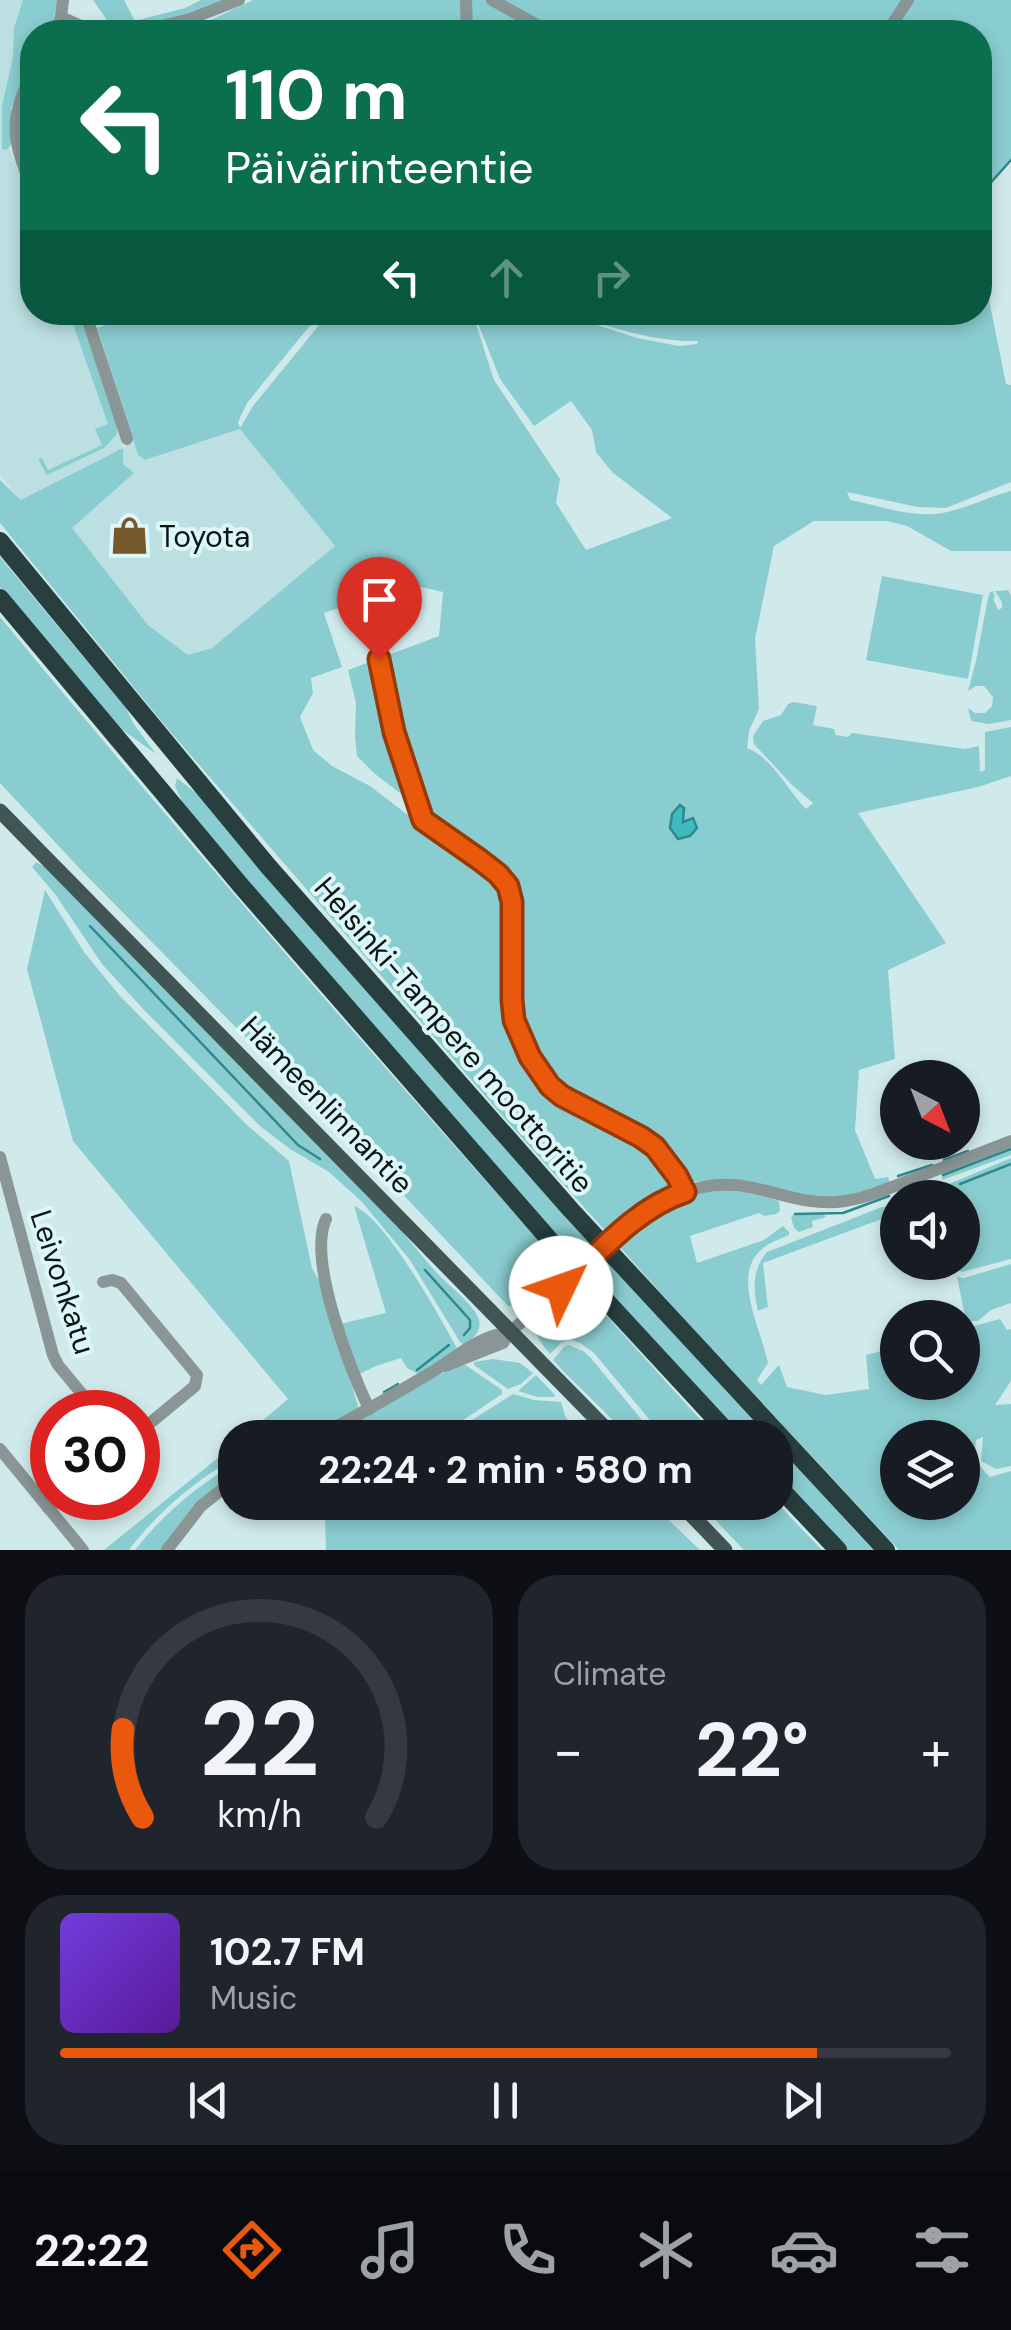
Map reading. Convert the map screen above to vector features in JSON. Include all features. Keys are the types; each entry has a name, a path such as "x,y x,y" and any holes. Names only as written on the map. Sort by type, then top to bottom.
{"highway":[{"name":"Helsinki-Tampere moottoritie","path":"0,541 268,866 571,1210 886,1550"},
{"name":"Helsinki-Tampere moottoritie","path":"0,598 242,886 535,1224 716,1420"},
{"path":"793,1502 838,1550"}],"main road":[{"name":"Hämeenlinnantie","path":"0,811 597,1420"},
{"path":"697,1520 726,1550"}],"street":[{"path":"60,20 63,0"},
{"path":"190,20 239,0"},
{"path":"492,0 528,20"},
{"path":"61,17 68,20"},
{"path":"20,101 14,127 20,157"},
{"path":"89,325 127,439"},
{"path":"379,659 394,732 423,820 480,860 508,886 512,902 514,1020 530,1057 562,1096 655,1147 685,1192"},
{"path":"347,1420 443,1366 462,1350 494,1334 510,1332 622,1232 656,1205 685,1192 730,1185 806,1201 844,1201 1011,1141"},
{"name":"Leivonkatu","path":"0,1157 52,1354 79,1390"},
{"path":"326,1219 321,1246 326,1286 352,1370 369,1408"},
{"path":"103,1282 121,1284 198,1378 160,1415"},
{"path":"0,1449 30,1486"},
{"path":"166,1550 201,1506 218,1493"},
{"path":"58,1520 82,1550"}],"shaded area":[{"path":"0,0 30,0 20,20 6,142 20,174 20,325 83,325 123,447 134,442 138,455 146,460 240,429 336,546 212,648 188,655 148,625 71,528 21,501 0,475"},
{"path":"23,0 60,0 52,20 20,20 20,89 11,108 11,144 7,150 2,149 2,106 13,57 14,28"},
{"path":"93,0 124,0 134,20 107,20"},
{"path":"201,0 226,0 199,10 171,19 139,20"},
{"path":"253,0 462,0 462,20 210,20"},
{"path":"470,0 1011,0 1011,161 992,183 992,20 470,20"},
{"path":"992,315 1006,384 1011,385 1011,482 946,508 918,507 847,492 850,500 900,512 939,514 1011,491 1011,551 951,551 907,526 887,521 814,521 774,546 755,639 759,709 749,731 747,748 772,767 806,809 813,803 754,744 753,736 763,721 781,715 793,702 817,706 813,725 834,729 836,735 848,737 852,733 965,749 979,746 980,772 985,770 985,732 1011,727 1011,776 858,813 946,943 888,970 895,1059 880,1060 880,1064 859,1070 855,1130 875,1179 889,1180 880,1180 880,1186 833,1197 811,1197 721,1180 692,1182 656,1145 581,1105 545,1074 518,1015 515,891 508,875 357,756 356,703 348,670 439,636 443,592 408,584 324,613 342,667 311,678 313,693 300,717 313,750 332,766 370,786 506,892 508,1006 547,1085 652,1149 674,1180 672,1189 644,1207 719,1191 750,1193 779,1201 780,1211 776,1214 759,1213 690,1236 697,1263 764,1240 783,1226 789,1232 761,1250 752,1261 749,1274 751,1304 768,1363 757,1380 761,1385 779,1365 787,1387 826,1395 869,1389 866,1355 880,1351 880,1400 980,1400 980,1324 1000,1319 1007,1330 1011,1329 1011,1381 995,1405 1011,1404 1011,1466 996,1469 981,1461 980,1420 880,1420 880,1520 980,1520 980,1465 990,1477 1011,1471 1011,1550 899,1550 793,1436 793,1420 778,1420 505,1119 162,722 0,523 0,480 21,500 123,448 123,464 134,473 72,528 148,625 188,655 212,648 335,546 240,429 145,460 138,455 97,328 310,325 247,403 238,422 240,428 253,406 319,325 476,325 494,380 560,479 556,503 586,550 672,518 612,472 596,452 592,430 571,401 534,426 500,379 479,325 597,325 679,346 698,341 667,339 606,325 992,325"},
{"path":"73,325 83,325 117,434 104,448 47,475 38,459 42,458 48,470 102,445 95,429 108,424"},
{"path":"0,557 126,708 156,754 114,724 0,587"},
{"path":"882,576 983,595 968,679 866,660"},
{"path":"1008,590 1011,720 989,724 971,721 968,708 985,713 992,706 993,697 984,686 968,691 988,598 993,591 998,610 1002,602 995,591"},
{"path":"0,617 353,1031 701,1420 650,1420 594,1353 580,1343 570,1339 550,1354 535,1326 539,1312 558,1284 556,1279 521,1308 508,1306 0,783"},
{"path":"177,778 200,796 630,1286 754,1420 726,1420 600,1283 185,808 175,786"},
{"path":"680,805 684,808 683,822 693,818 697,828 690,836 678,839 670,828 672,814"},
{"path":"36,862 402,1231 477,1314 479,1328 473,1337 464,1345 460,1342 410,1260 362,1202 329,1172 260,1126 143,1009 102,964 32,867"},
{"path":"45,890 84,952 120,996 247,1125 289,1161 312,1268 320,1282 359,1409 338,1420 263,1420 288,1399 73,1141 27,969"},
{"path":"1011,1147 1011,1155 942,1180 942,1173"},
{"path":"1011,1158 1011,1259 980,1267 980,1180 959,1180"},
{"path":"354,1206 367,1214 396,1248 458,1350 418,1374 407,1368 401,1358 359,1374 340,1324 386,1313"},
{"path":"880,1208 880,1220 763,1263 768,1307 758,1311 755,1280 767,1252"},
{"path":"794,1213 826,1217 812,1221 813,1227 799,1232 791,1218"},
{"path":"1011,1264 1011,1303 991,1310 980,1319 980,1300 962,1300 958,1280 980,1280 980,1273"},
{"path":"569,1345 590,1357 642,1420 613,1420 553,1360"},
{"path":"493,1359 520,1363 533,1373 508,1389 474,1365"},
{"path":"464,1364 502,1390 502,1394 463,1420 359,1420"},
{"path":"536,1375 555,1395 554,1397 518,1391"},
{"path":"513,1394 561,1402 568,1420 472,1420"},
{"path":"218,1458 218,1469 160,1515 160,1505"},
{"path":"793,1463 873,1550 847,1550 793,1492"},
{"path":"218,1475 218,1489 183,1520 161,1550 135,1550 181,1502"},
{"path":"141,1520 155,1520 129,1550 104,1550"},
{"path":"325,1520 669,1520 700,1550 326,1550"},
{"path":"715,1520 793,1520 822,1550 744,1550"}],"waterway":[{"path":"992,181 1011,160"},
{"path":"90,926 298,1145 320,1159"},
{"path":"943,1175 1011,1149"},
{"path":"970,1180 1011,1164"},
{"path":"898,1176 932,1165"},
{"path":"795,1214 843,1213 880,1199"},
{"path":"425,1270 470,1320 464,1335"},
{"path":"417,1370 449,1345"},
{"path":"384,1392 398,1384"}],"place":[{"name":"Toyota","path":"129,536"}],"route":[{"path":"379,659 394,732 423,820 480,860 508,886 512,902 514,1020 530,1057 562,1096 655,1147 685,1192 646,1212 561,1288"}]}
